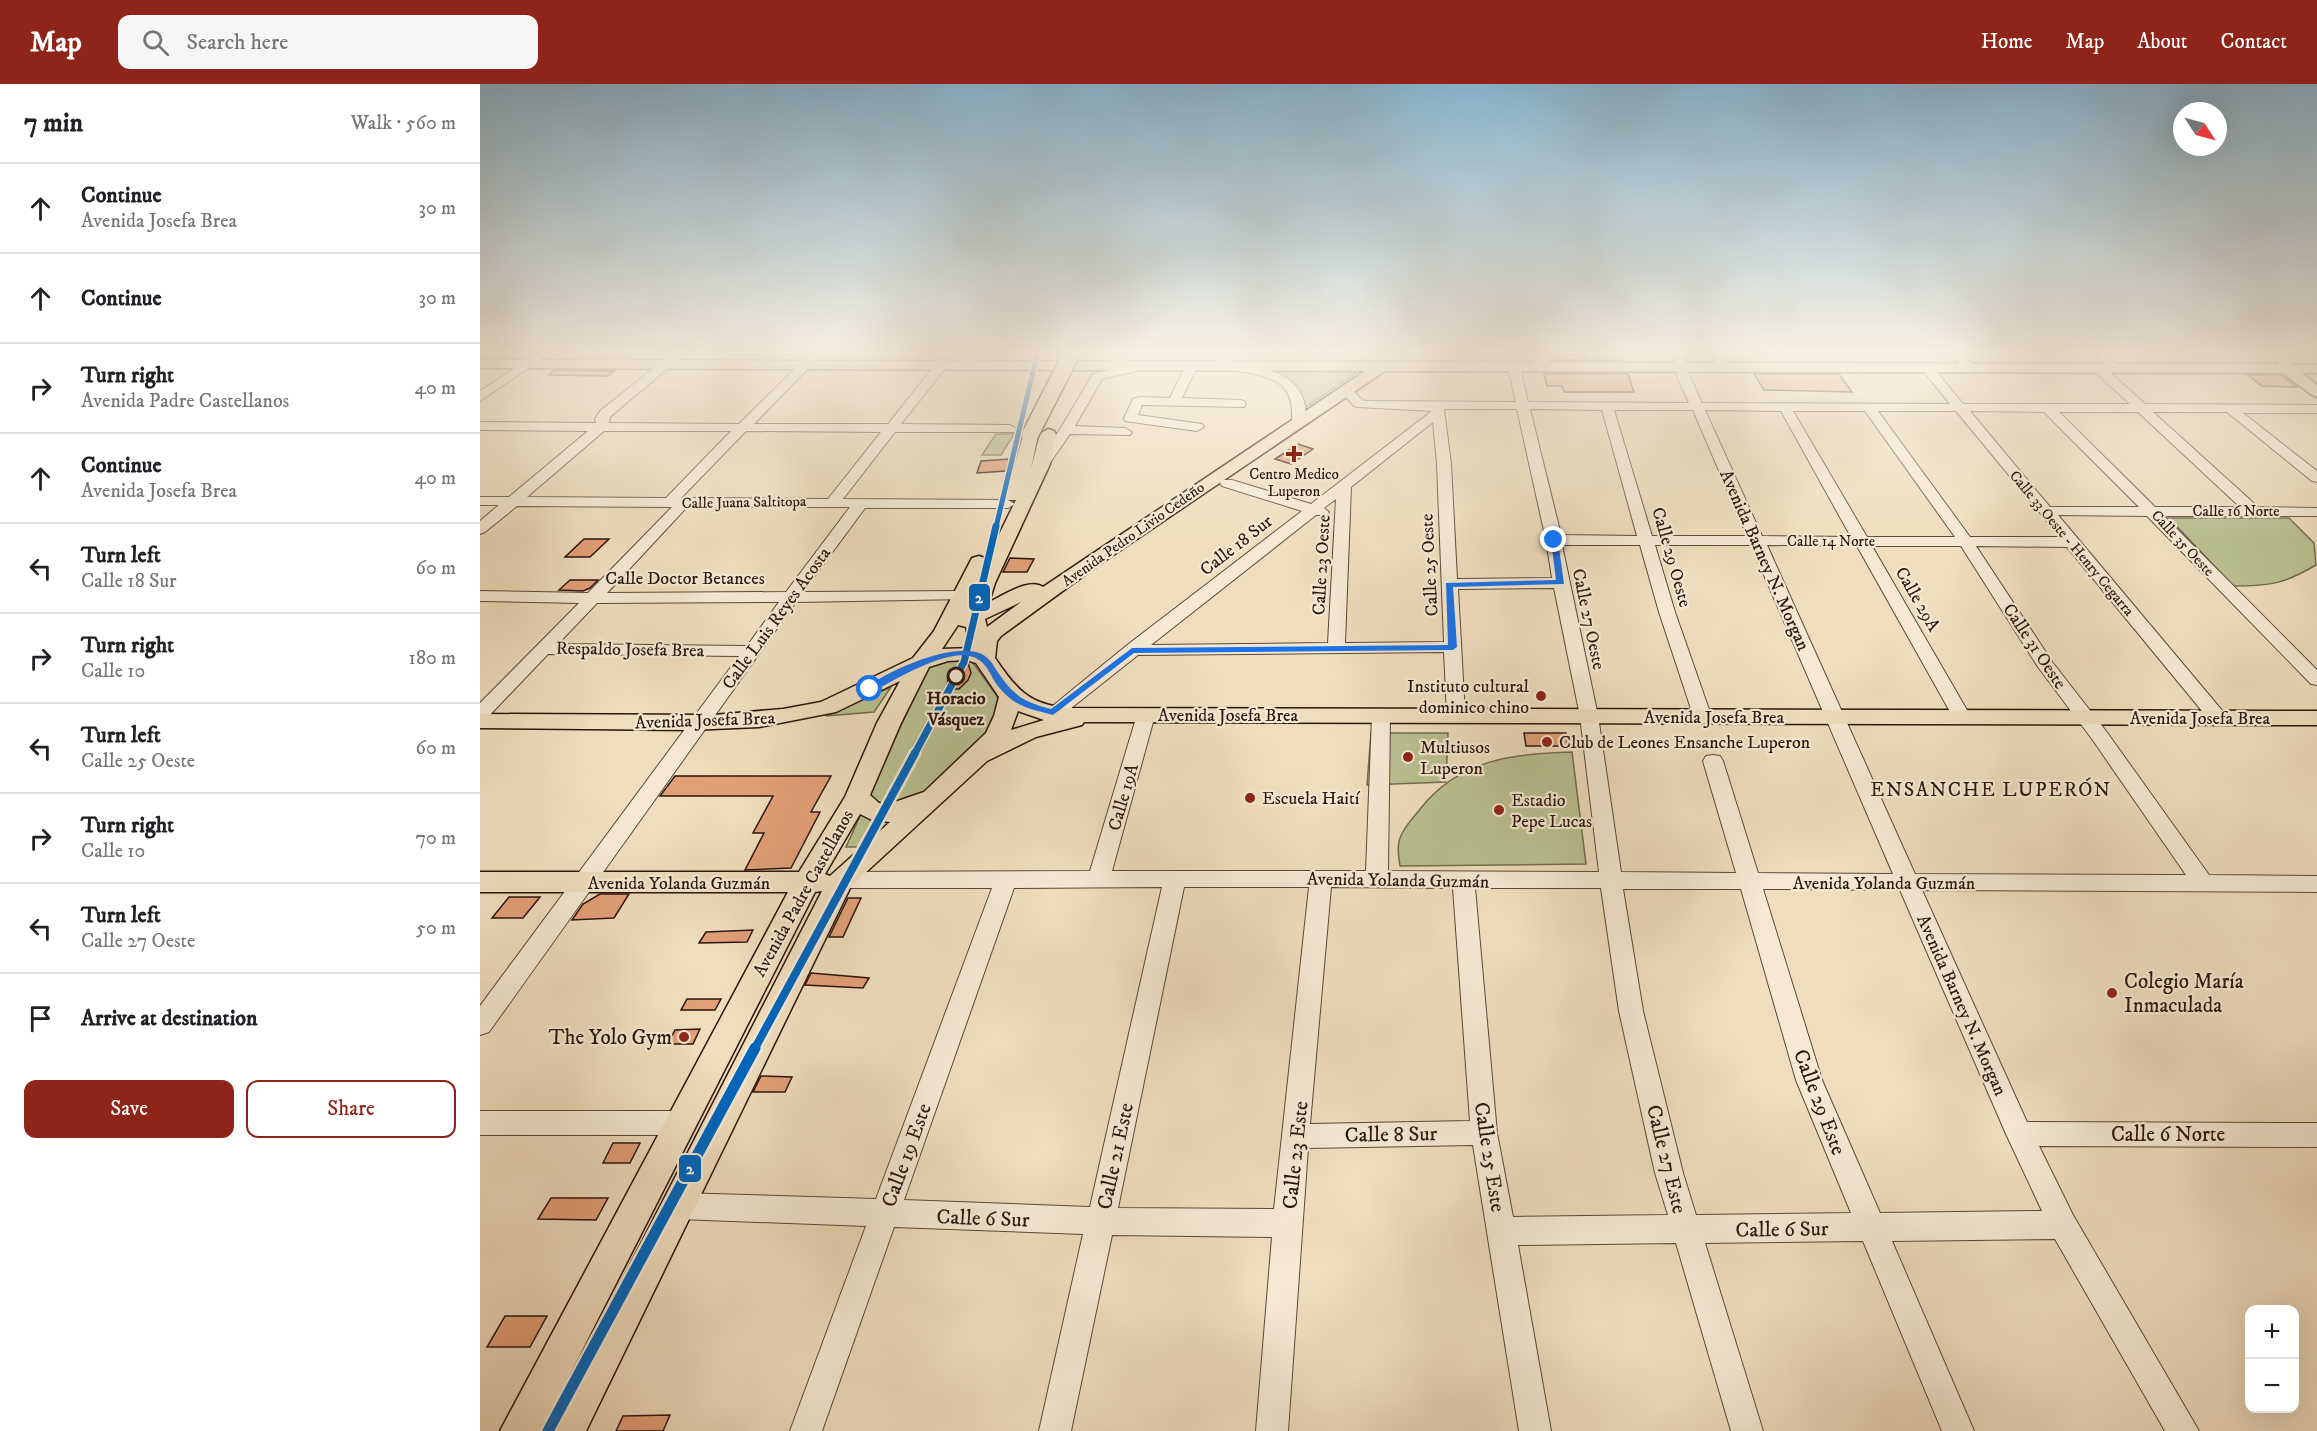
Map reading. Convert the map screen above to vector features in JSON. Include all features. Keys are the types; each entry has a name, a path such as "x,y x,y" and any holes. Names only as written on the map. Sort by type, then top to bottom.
{"main road":[{"name":"Avenida Padre Castellanos","path":"968,607 1022,471 1029,433 1039,414"},
{"name":"Avenida Padre Castellanos","path":"1029,433 1043,414"},
{"name":"Avenida Pedro Livio Cedeño","path":"984,658 987,639 994,632 1090,562 1313,414"},
{"name":"Avenida Padre Castellanos","path":"520,1431 806,884 856,797 889,723 920,664 985,583 1042,464 1029,433"},
{"path":"1004,687 984,658 968,607 1027,593 1090,562"},
{"path":"985,583 986,592 1000,597 1027,593"},
{"name":"Avenida Josefa Brea","path":"480,721 699,723 783,718 831,706 920,664 949,654 972,653 984,658"},
{"name":"Avenida Padre Castellanos","path":"565,1431 841,880 962,772 996,737 1006,716 1010,698 1004,687"},
{"name":"Avenida Josefa Brea","path":"1004,687 1024,705 1053,712 1112,715 2084,717 2314,721"},
{"name":"Avenida Josefa Brea","path":"962,772 993,748 1028,731 1065,722 1112,715"},
{"path":"856,797 872,811 891,813 940,792"},
{"name":"Avenida Yolanda Guzmán","path":"480,882 806,884 841,880"}],"street":[{"path":"603,425 601,419 605,414"},
{"path":"480,714 590,598 679,509 680,505 672,501 674,496 757,414"},
{"path":"833,502 905,414"},
{"path":"1042,464 1075,414"},
{"path":"1132,414 1130,418 1197,427"},
{"path":"1298,422 1299,414"},
{"name":"Calle 18 Sur","path":"1053,712 1314,509 1432,414"},
{"name":"Calle 25 Oeste","path":"1438,414 1456,716"},
{"name":"Calle 27 Oeste","path":"1526,414 1589,716 1611,881"},
{"name":"Calle 29 Oeste","path":"1608,414 1667,612 1703,718"},
{"name":"Avenida Barney N. Morgan","path":"1700,414 2019,1134 2063,1225 2183,1431"},
{"name":"Calle 29A","path":"1789,414 1962,717"},
{"name":"Calle 31 Oeste","path":"1874,414 1966,541 2004,602 2203,883"},
{"name":"Calle 33 Oeste - Henry Cegarra","path":"1965,414 2218,718"},
{"name":"Calle 35 Oeste","path":"2054,414 2317,680"},
{"path":"2147,414 2253,511"},
{"path":"2236,414 2317,478"},
{"path":"480,529 603,425"},
{"path":"480,426 893,427 1029,433"},
{"path":"1066,430 1125,432"},
{"path":"1227,483 1343,518"},
{"name":"Calle 23 Oeste","path":"1336,648 1344,485"},
{"name":"Calle Juana Saltitopa","path":"480,501 1008,504"},
{"name":"Calle Luis Reyes Acosta","path":"480,1025 862,502"},
{"name":"Calle 16 Norte","path":"2046,511 2317,512"},
{"name":"Calle 14 Norte","path":"1554,540 2072,542"},
{"path":"1449,584 1561,583"},
{"name":"Calle Doctor Betances","path":"480,596 791,597 968,607"},
{"path":"1132,650 1453,647"},
{"name":"Respaldo Josefa Brea","path":"544,648 752,651"},
{"name":"Calle 19A","path":"1100,879 1146,715"},
{"path":"1377,880 1381,716"},
{"name":"Calle 29 Este","path":"1713,761 1809,1080 1958,1431"},
{"name":"Calle 19 Este","path":"806,1431 1006,879"},
{"name":"Avenida Yolanda Guzmán","path":"841,880 1321,879 1749,883 2317,884"},
{"name":"Calle 23 Este","path":"1272,1431 1287,1223 1298,1136 1321,879"},
{"name":"Calle 21 Este","path":"1055,1431 1174,880"},
{"name":"Calle 25 Este","path":"1463,881 1484,1133 1535,1431"},
{"name":"Calle 27 Este","path":"1611,881 1631,1011 1669,1173 1747,1431"},
{"path":"480,1123 680,1123"},
{"name":"Calle 8 Sur","path":"1298,1136 1484,1133"},
{"name":"Calle 6 Norte","path":"2019,1134 2317,1135"},
{"name":"Calle 6 Sur","path":"679,1206 1100,1221 1287,1223"},
{"name":"Calle 6 Sur","path":"1502,1231 2063,1225"}],"green space":[{"path":"996,434 1014,434 1001,455 982,455"},
{"path":"2169,518 2289,518 2314,543 2316,565 2276,583 2233,586"},
{"path":"947,659 971,660 999,699 992,721 963,763 943,782 861,847 846,847 927,668"},
{"path":"891,687 874,712 826,716"},
{"name":"Multiusos Luperon","path":"1371,733 1448,733 1446,782 1367,785"},
{"name":"Estadio Pepe Lucas","path":"1572,752 1586,864 1400,866 1398,845 1405,828 1436,792 1453,779 1489,762 1529,755"}],"building":[{"name":"Centro Medico Luperon","path":"1298,444 1313,449 1291,464 1275,459"},
{"path":"1009,459 1006,471 977,473 981,461"},
{"path":"584,539 609,539 590,557 565,557"},
{"path":"1010,558 1034,559 1027,572 1003,572"},
{"path":"570,580 598,580 583,591 559,590"},
{"name":"Horacio Vásquez","path":"962,663 968,663 971,673 968,680 959,689 947,689 948,677 955,669 960,668"},
{"name":"Club de Leones Ensanche Luperon","path":"1524,733 1566,733 1568,746 1526,746"},
{"path":"675,776 831,776 811,812 820,812 791,868 745,870 764,833 753,833 773,796 660,796"},
{"path":"600,894 629,894 614,918 572,920 583,904"},
{"path":"509,897 540,897 523,918 492,918"},
{"path":"848,898 861,898 843,937 829,937"},
{"path":"753,930 747,942 699,943 706,932"},
{"path":"811,973 869,978 863,988 805,985"},
{"path":"687,999 721,999 715,1010 681,1010"},
{"name":"The Yolo Gym","path":"700,1029 693,1044 668,1044 675,1030"},
{"path":"761,1076 792,1077 785,1092 753,1092"},
{"path":"613,1143 640,1143 630,1163 603,1163"},
{"path":"551,1198 608,1198 596,1220 538,1219"},
{"path":"505,1316 547,1316 530,1347 487,1347"},
{"path":"670,1415 663,1431 616,1431 623,1416"}],"transit line":[{"name":"2","path":"548,1431 964,662 1023,414"}],"place":[{"name":"Centro Medico Luperon","path":"1294,454"},
{"name":"Horacio Vásquez","path":"956,676"},
{"name":"Instituto cultural dominico chino","path":"1541,696"},
{"name":"Club de Leones Ensanche Luperon","path":"1547,742"},
{"name":"Multiusos Luperon","path":"1408,757"},
{"name":"Escuela Haití","path":"1250,798"},
{"name":"Estadio Pepe Lucas","path":"1499,810"},
{"name":"Colegio María Inmaculada","path":"2112,993"},
{"name":"The Yolo Gym","path":"684,1037"}],"district":[{"name":"ENSANCHE LUPERÓN","path":"1991,789"}],"route":[{"path":"870,689 920,664 949,654 972,653 984,658 1004,687 1024,705 1053,712 1132,650 1453,647 1449,584 1561,583 1554,540"}]}
